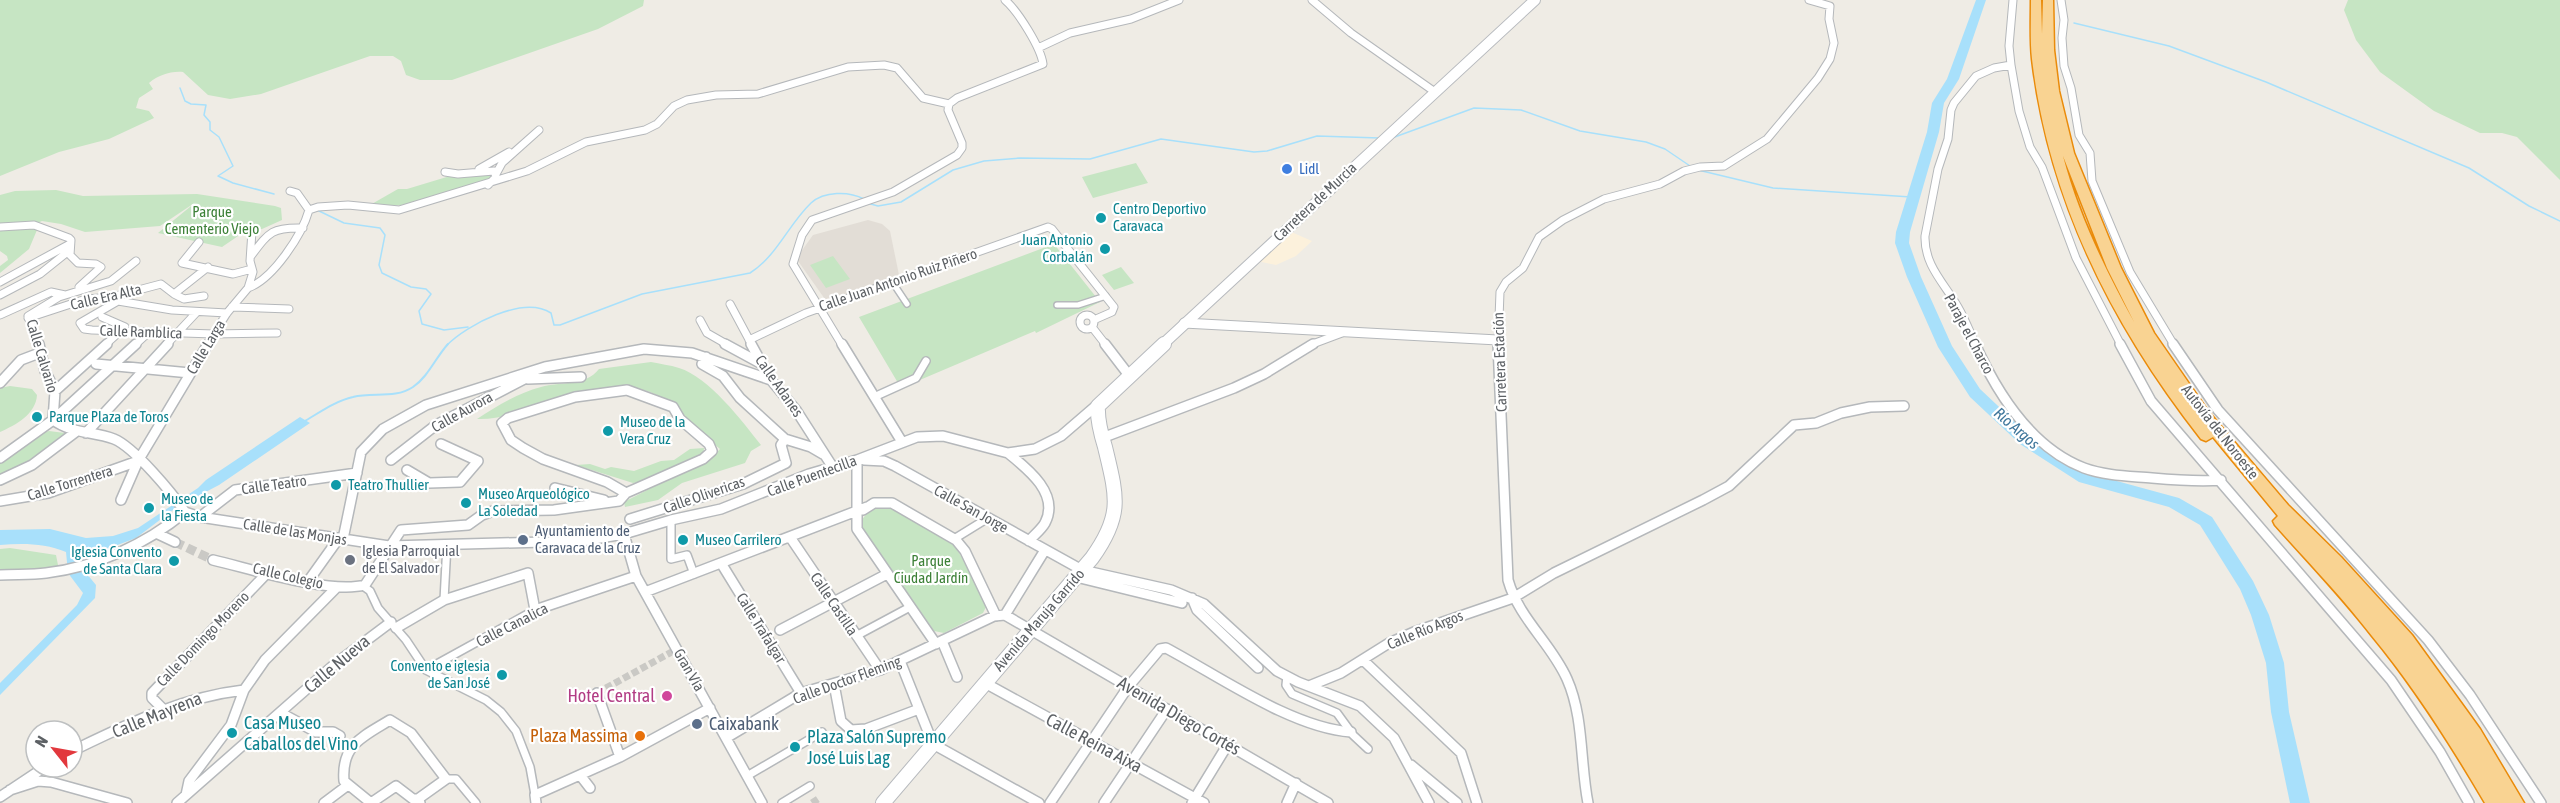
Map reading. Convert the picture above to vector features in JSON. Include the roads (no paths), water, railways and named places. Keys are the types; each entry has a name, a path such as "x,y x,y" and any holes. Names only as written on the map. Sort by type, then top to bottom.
{"highway":[{"name":"Autovía del Noroeste","path":"2036,0 2036,41 2041,89 2052,143 2068,193 2095,261 2136,340 2180,404 2379,630 2454,733 2495,803"},
{"name":"Autovía del Noroeste","path":"2048,0 2048,50 2053,91 2068,153 2114,268 2148,335 2203,415 2224,441 2282,509 2335,562 2406,640 2473,735 2514,803"}],"main road":[{"name":"Carretera de Murcia","path":"1099,404 1128,374 1535,0"},
{"name":"Avenida Maruja Garrido","path":"883,803 1079,574 1100,547 1112,525 1111,480 1098,422 1099,404"}],"street":[{"path":"309,210 318,207 348,205 399,210 488,185 527,171 586,142 645,130 657,124 674,106 687,100 716,95 758,94 848,67 891,66 902,72 923,98 949,104 968,93 1039,68 1044,62 1022,17 1005,0"},
{"path":"1038,48 1070,33 1131,19 1179,0"},
{"path":"1312,0 1358,38 1435,92"},
{"name":"Carretera Estación","path":"1588,803 1575,706 1569,682 1549,646 1523,616 1513,598 1506,567 1498,340 1500,292 1506,282 1523,268 1539,237 1548,228 1619,193 1660,184 1694,168 1724,166 1767,139 1814,84 1831,55 1834,44 1829,19 1830,6 1809,0"},
{"path":"2013,0 2009,46 2024,130 2042,167 2076,258 2094,297 2151,401 2391,680 2440,752 2469,803"},
{"path":"2061,0 2064,20 2062,38 2064,66 2079,135 2090,153 2092,181 2130,272 2183,362 2218,410 2428,640 2481,710 2541,803"},
{"name":"Paraje el Charco","path":"2011,65 1994,68 1976,76 1951,110 1950,131 1938,169 1925,236 1924,246 1928,259 1958,308 1995,382 2031,429 2055,451 2083,468 2112,475 2203,482 2221,480"},
{"path":"902,442 794,264 805,228 819,216 893,192 957,155 962,148 962,143 948,110 949,104"},
{"path":"488,185 499,166 539,130"},
{"path":"476,171 522,144"},
{"path":"445,172 461,175 486,170 496,174"},
{"path":"290,191 297,193 309,210"},
{"path":"248,288 256,285 303,228 309,210"},
{"path":"0,227 42,226 69,238 70,255 78,263 96,264 101,267 69,293"},
{"path":"251,256 269,231 276,227 303,228"},
{"name":"Calle Juan Antonio Ruiz Piñero","path":"749,340 821,308 1050,227 1106,296"},
{"name":"Calle Larga","path":"121,500 138,461 213,334 248,288 252,269 252,231"},
{"path":"199,242 182,263 233,274 252,269"},
{"path":"0,282 71,247"},
{"path":"0,294 40,274 71,247"},
{"path":"0,315 51,292 69,293 111,281 135,261"},
{"path":"204,296 188,301 177,298 174,294 208,267"},
{"path":"893,283 907,304"},
{"name":"Calle Era Alta","path":"28,318 86,299 112,297 161,284 174,294"},
{"name":"Calle Calvario","path":"56,419 55,392 45,371 42,352 27,316 35,309 69,293"},
{"path":"1057,305 1078,305 1106,296 1114,309 1094,323 1128,374"},
{"name":"Calle Ramblica","path":"196,313 148,309 118,301 80,323 84,329 148,333 277,333"},
{"name":"Calle Adanes","path":"730,304 771,380 796,410 832,466"},
{"path":"0,480 32,465 82,432 196,313 289,309"},
{"path":"55,392 125,327 102,317"},
{"path":"700,320 713,337 761,363"},
{"path":"1184,323 1498,340"},
{"path":"1294,329 1311,337 1303,351"},
{"path":"1102,438 1239,387 1323,338 1351,332"},
{"path":"0,458 56,419 148,333"},
{"path":"309,580 341,539 361,452 383,429 395,421 442,399 534,371 644,350 679,351 706,357 771,380"},
{"path":"0,383 21,360 42,352"},
{"path":"706,357 702,364 723,376 751,409 785,439 812,447 826,456"},
{"path":"874,397 916,378 926,361"},
{"path":"96,364 190,373"},
{"name":"Calle Aurora","path":"391,460 446,419 486,397 525,380 534,375 534,371"},
{"path":"525,380 581,377"},
{"path":"585,504 619,501 626,493 703,459 712,451 709,444 681,419 673,407 636,391 605,391 550,403 508,418 502,423 512,440 523,448 569,469 607,482 623,489 626,493"},
{"name":"Calle Puentecilla","path":"447,545 582,541 624,534 671,520 721,510 832,466 857,460 924,436 943,436 1008,453 1042,447 1081,421 1099,404"},
{"name":"Calle Río Argos","path":"1309,686 1341,674 1389,643 1414,632 1513,598 1554,573 1729,486 1794,425 1816,423 1841,413 1870,407 1904,406"},
{"path":"1081,421 1090,418 1098,422"},
{"path":"56,419 82,432 118,440 182,507 200,517"},
{"name":"Calle Olivericas","path":"630,519 742,484 786,464 781,446 785,439"},
{"path":"406,470 429,483 460,482 478,461 441,444"},
{"path":"1008,453 1036,479 1046,495 1048,511 1046,522 1029,541"},
{"path":"857,460 858,529"},
{"name":"Calle San Jorge","path":"857,460 889,463 1045,550 1079,574"},
{"name":"Calle Torrentera","path":"0,501 48,493 138,461"},
{"name":"Calle Teatro","path":"200,517 235,490 357,473"},
{"path":"555,488 611,501"},
{"path":"594,498 594,502 554,510 493,511 482,515 468,525 401,530 363,586 370,591 378,608 394,625 426,670 486,700 501,712 516,731 530,767 535,799 620,757 710,708"},
{"path":"645,592 839,518 857,514 882,501 892,503 954,539 964,551 1000,615 1016,619 1030,630"},
{"path":"0,575 59,570 94,560 158,534 182,507"},
{"name":"Calle de las Monjas","path":"200,517 389,546 447,545"},
{"path":"839,518 848,519 858,529 910,607 939,643 957,677"},
{"path":"954,539 988,518"},
{"path":"671,520 671,559 687,555 694,573"},
{"path":"158,534 175,542"},
{"name":"Gran Vía","path":"624,534 636,576 762,803"},
{"name":"Calle Castilla","path":"790,537 832,603 880,670"},
{"path":"444,600 447,545"},
{"path":"1000,615 1045,550"},
{"name":"Calle Colegio","path":"213,560 337,587 359,588 363,586"},
{"name":"Calle Trafalgar","path":"721,563 801,693"},
{"name":"Calle Domingo Moreno","path":"163,709 152,698 152,693 269,571"},
{"name":"Calle Nueva","path":"181,799 333,665 394,625 444,600 528,573 535,610"},
{"path":"780,630 887,574"},
{"path":"1079,574 1156,586 1192,598 1204,604 1264,660 1287,676 1360,706 1388,731 1408,763 1428,803"},
{"path":"1079,574 1182,603"},
{"name":"Calle Canalica","path":"426,670 535,610 636,576"},
{"path":"181,799 189,781 231,725 244,690 272,652 337,587"},
{"path":"1192,598 1197,610 1258,668"},
{"path":"856,636 910,607"},
{"name":"Calle Doctor Fleming","path":"726,738 801,693 880,670 1000,615"},
{"name":"Avenida Diego Cortés","path":"1030,630 1328,803"},
{"path":"1050,803 1128,687 1158,650 1166,648 1257,697 1310,722 1334,731 1351,732"},
{"path":"1363,660 1461,753 1477,803"},
{"path":"900,661 933,744 1039,803"},
{"path":"1287,676 1286,685 1293,694 1336,713 1368,749"},
{"name":"Calle Reina Aixa","path":"985,683 1131,762 1197,801"},
{"path":"834,684 841,721 851,730 866,729 919,709"},
{"name":"Calle Mayrena","path":"84,746 163,709 219,692 244,690"},
{"path":"597,693 620,757"},
{"path":"1104,803 1167,709"},
{"path":"281,713 316,732 333,732 340,736"},
{"path":"447,779 411,733 390,720 361,738 346,751 341,765 344,781 371,803 396,786 419,801 447,779 456,778 476,803"},
{"path":"747,776 822,732"},
{"path":"1197,801 1228,744"},
{"path":"1408,763 1457,803"},
{"path":"580,775 590,788"},
{"path":"0,797 27,779"},
{"path":"10,790 38,781 51,782 128,803"},
{"path":"1287,803 1296,783"},
{"path":"324,803 348,785"},
{"path":"782,803 810,786"}],"water":[{"path":"300,417 310,423 219,485 177,507 136,538 83,558 82,568 96,585 95,598 0,695 0,683 77,605 83,593 68,573 66,552 33,544 0,545 0,530 50,529 86,538 113,536 138,528"}],"waterway":[{"name":"Río Argos","path":"1981,0 1953,79 1938,103 1933,132 1903,232 1902,243 1914,277 1945,347 1975,393 2025,440 2085,478 2173,502 2206,521 2247,586 2260,615 2275,663 2280,712 2300,803"},
{"path":"2074,23 2169,46 2266,82 2469,168 2529,206 2560,221"},
{"path":"180,88 185,101 191,104 206,105 204,115 210,122 210,130 219,137 233,166 218,176 233,183 274,194"},
{"path":"1392,138 1474,108 1521,110 1580,131 1646,142 1665,149 1693,168"},
{"path":"867,203 878,206 901,202 953,170 984,161 1020,158 1090,159 1161,139 1254,152 1267,151 1317,136 1380,138"},
{"path":"1698,170 1773,188 1911,197"},
{"path":"448,344 481,321 511,310 539,308 551,313 554,325 560,325 642,294 750,273 768,258 803,212 816,199 830,194 858,196 864,199"},
{"path":"317,210 344,223 380,228 385,235 379,265 382,273 411,287 426,289 431,294 419,311 422,324 444,330 468,327"},
{"path":"303,422 346,399 406,391 423,378 448,344"}],"tunnel":[{"path":"175,542 213,560"},
{"path":"597,693 677,649"},
{"path":"812,803 818,799"}],"place":[{"name":"Lidl","path":"1287,169"},
{"name":"Centro Deportivo Caravaca","path":"1101,218"},
{"name":"Juan Antonio Corbalán","path":"1105,249"},
{"name":"Parque Plaza de Toros","path":"37,417"},
{"name":"Museo de la Vera Cruz","path":"608,431"},
{"name":"Teatro Thullier","path":"336,485"},
{"name":"Museo Arqueológico La Soledad","path":"466,503"},
{"name":"Museo de la Fiesta","path":"149,508"},
{"name":"Ayuntamiento de Caravaca de la Cruz","path":"523,540"},
{"name":"Museo Carrilero","path":"683,540"},
{"name":"Iglesia Parroquial de El Salvador","path":"350,560"},
{"name":"Iglesia Convento de Santa Clara","path":"174,561"},
{"name":"Convento e iglesia de San José","path":"502,675"},
{"name":"Hotel Central","path":"667,696"},
{"name":"Caixabank","path":"697,724"},
{"name":"Casa Museo Caballos del Vino","path":"232,733"},
{"name":"Plaza Massima","path":"640,736"},
{"name":"Plaza Salón Supremo José Luis Lag","path":"795,747"}],"park label":[{"name":"Parque Cementerio Viejo","path":"212,220"},
{"name":"Parque Ciudad Jardín","path":"931,570"}]}
